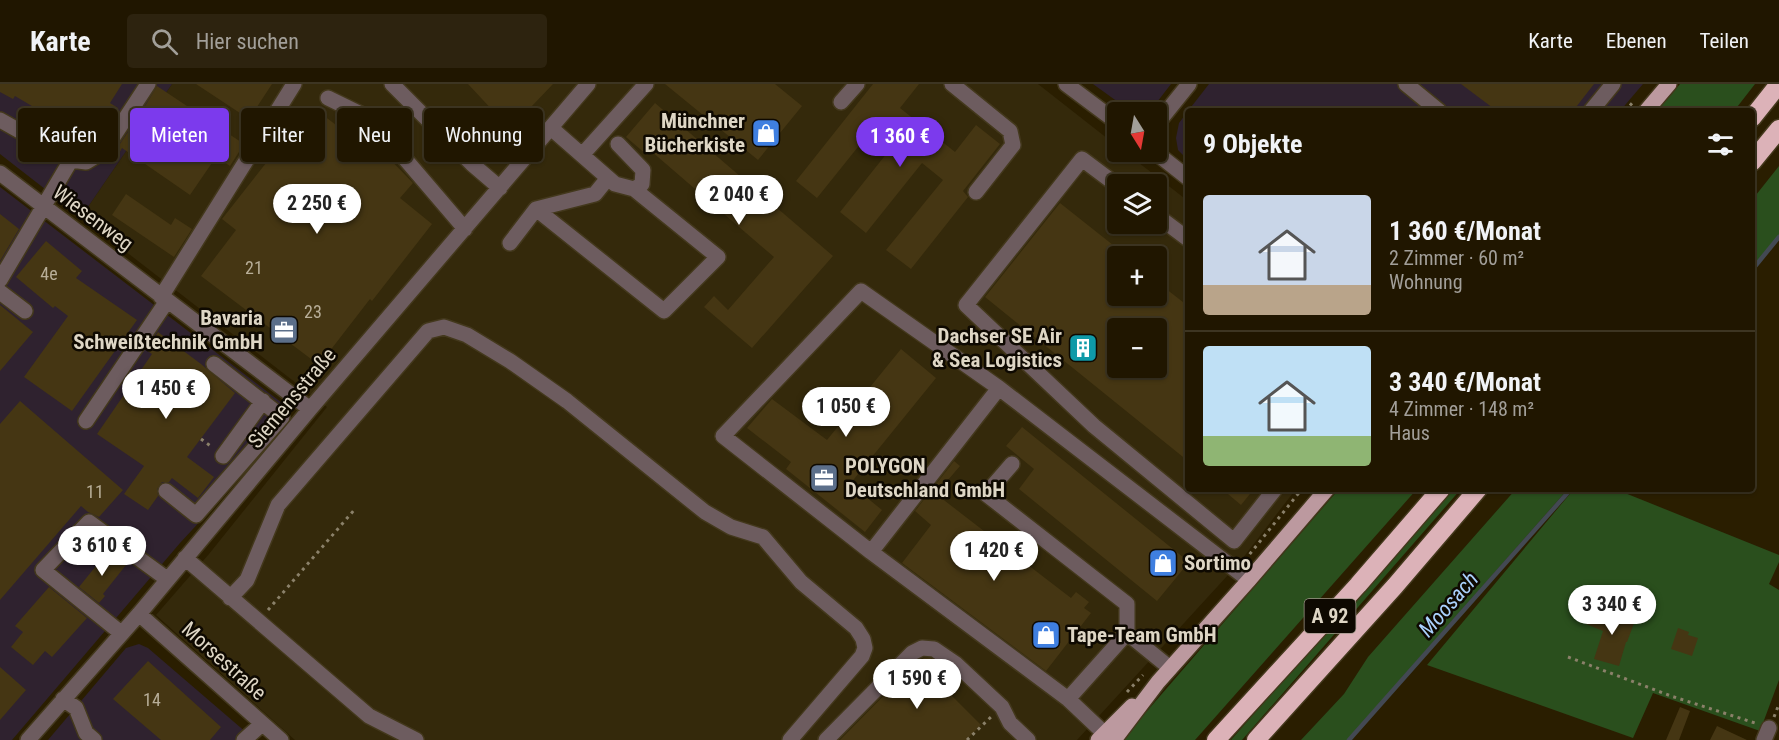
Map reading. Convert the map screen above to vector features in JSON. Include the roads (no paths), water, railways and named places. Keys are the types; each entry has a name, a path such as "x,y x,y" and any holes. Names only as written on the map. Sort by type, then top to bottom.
{"highway":[{"path":"1755,114 1779,84"},
{"path":"1755,158 1779,129"},
{"name":"A 92","path":"1216,740 1358,585 1437,492"},
{"name":"A 92","path":"1257,740 1475,492"}],"main road":[{"path":"1649,108 1669,84"},
{"path":"1105,738 1158,682 1164,663 1249,580 1324,492"}],"street":[{"path":"118,129 147,84"},
{"path":"86,422 164,299 294,84"},
{"path":"392,84 472,164 500,188"},
{"name":"Siemensstraße","path":"37,737 63,699 139,614 310,409 588,84"},
{"path":"582,155 646,84"},
{"path":"841,102 856,84"},
{"path":"1066,84 1107,115"},
{"path":"1167,111 1189,84"},
{"path":"1406,84 1435,108"},
{"path":"1593,108 1612,84"},
{"path":"958,86 1010,131 1013,145 976,192"},
{"path":"328,98 370,119 465,229"},
{"path":"0,120 18,130"},
{"path":"536,209 664,311 718,256 634,189 615,184 551,128"},
{"path":"618,144 643,170 642,184 634,189"},
{"path":"1107,178 1082,159 966,305 1094,426 1234,541 1273,492"},
{"path":"1167,161 1185,176"},
{"path":"0,280 69,162"},
{"name":"Wiesenweg","path":"0,173 310,409"},
{"path":"510,243 536,209 595,194 608,178"},
{"path":"1167,223 1185,237"},
{"path":"1105,738 1068,699 871,552 723,436 861,291 999,388 1249,580"},
{"path":"0,292 25,311"},
{"path":"231,598 247,580 278,505 412,348 428,331 444,327 467,334 567,401 705,512 731,527 763,537 801,582 856,628 864,639 865,648 862,656 790,740"},
{"path":"166,491 196,515 285,419 214,364"},
{"path":"871,552 999,388"},
{"path":"223,456 263,401"},
{"path":"1012,464 986,494 1127,604 1127,633 1068,699"},
{"path":"121,633 43,570 89,522 167,579"},
{"path":"185,558 369,716 416,740"},
{"name":"Morsestraße","path":"139,614 281,740"},
{"path":"1127,633 1164,663"},
{"path":"826,740 912,653 922,648 934,649 956,664 1002,707 1010,723 1028,740"},
{"path":"63,699 76,708 86,733 94,740"},
{"path":"244,740 262,724"}],"waterway":[{"name":"Moosach","path":"1755,266 1779,237"},
{"name":"Moosach","path":"1349,740 1568,492"}],"place":[{"name":"Münchner Bücherkiste","path":"766,133"},
{"name":"Bavaria Schweißtechnik GmbH","path":"284,330"},
{"name":"Dachser SE Air & Sea Logistics","path":"1083,348"},
{"name":"POLYGON Deutschland GmbH","path":"824,478"},
{"name":"Sortimo","path":"1163,563"},
{"name":"Tape-Team GmbH","path":"1046,635"}]}
